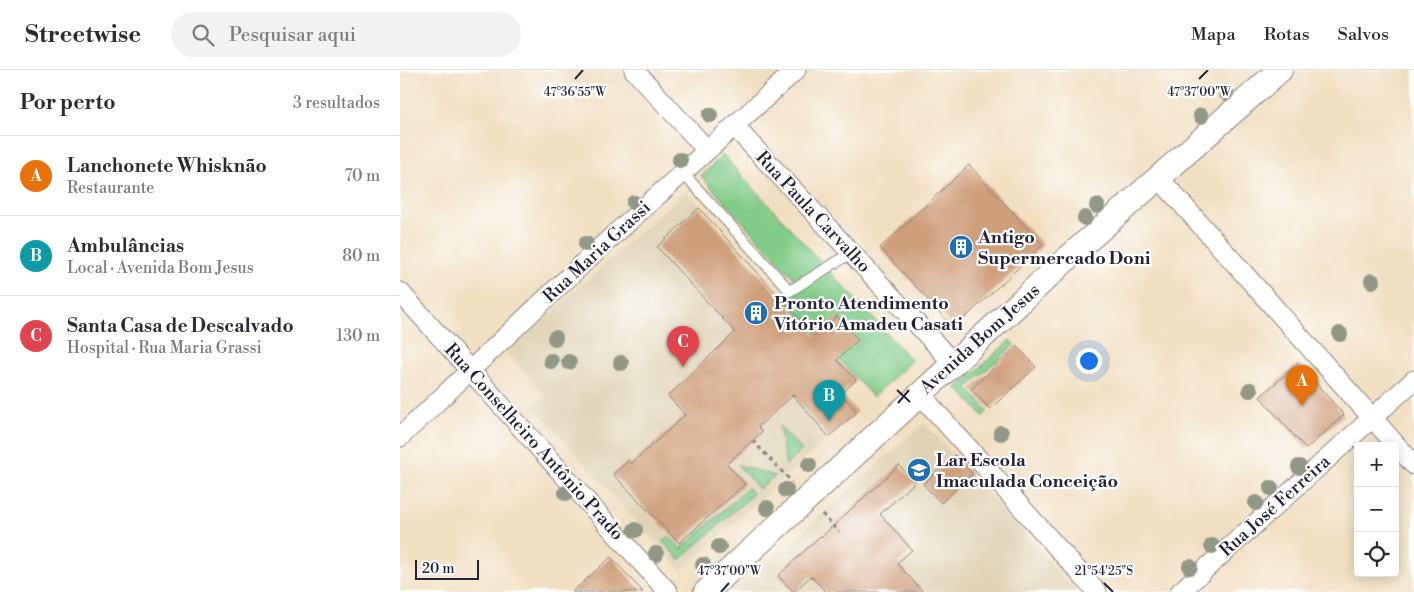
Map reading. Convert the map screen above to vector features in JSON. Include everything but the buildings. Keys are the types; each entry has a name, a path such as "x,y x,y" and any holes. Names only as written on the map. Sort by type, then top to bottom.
{"street":[{"path":"634,70 707,150"},
{"name":"Rua Maria Grassi","path":"400,437 594,253 796,70"},
{"name":"Avenida Bom Jesus","path":"706,592 815,506 920,394 1069,257 1280,70"},
{"name":"Rua Paula Carvalho","path":"734,126 954,364"},
{"path":"1159,178 1414,466"},
{"name":"Rua Conselheiro Antônio Prado","path":"400,292 668,592"},
{"name":"Rua José Ferreira","path":"1180,592 1414,380"},
{"path":"920,394 1097,592"}],"lane":[{"path":"683,173 790,291 851,253"}],"path":[{"path":"753,441 839,532"}],"shaded area":[{"path":"686,190 858,380 814,420 829,437 681,571 533,406 545,395 507,353"},
{"name":"Lar Escola Imaculada Conceição","path":"924,423 1077,592 736,592 822,514"}],"green space":[{"path":"723,155 912,361 873,397 786,301 802,287 701,176"},
{"path":"1010,340 1014,345 967,388 988,411 983,416 957,388"},
{"path":"779,426 802,450 786,465"},
{"path":"738,465 775,476 759,489"},
{"path":"748,488 753,494 680,560 663,542 669,536 681,549"}],"place":[{"name":"Antigo Supermercado Doni","path":"961,247"},
{"name":"Pronto Atendimento Vitório Amadeu Casati","path":"756,313"},
{"name":"Santa Casa de Descalvado","path":"683,367"},
{"name":"Lanchonete Whisknão","path":"1302,406"},
{"name":"Ambulâncias","path":"829,421"},
{"name":"Lar Escola Imaculada Conceição","path":"919,470"}]}
